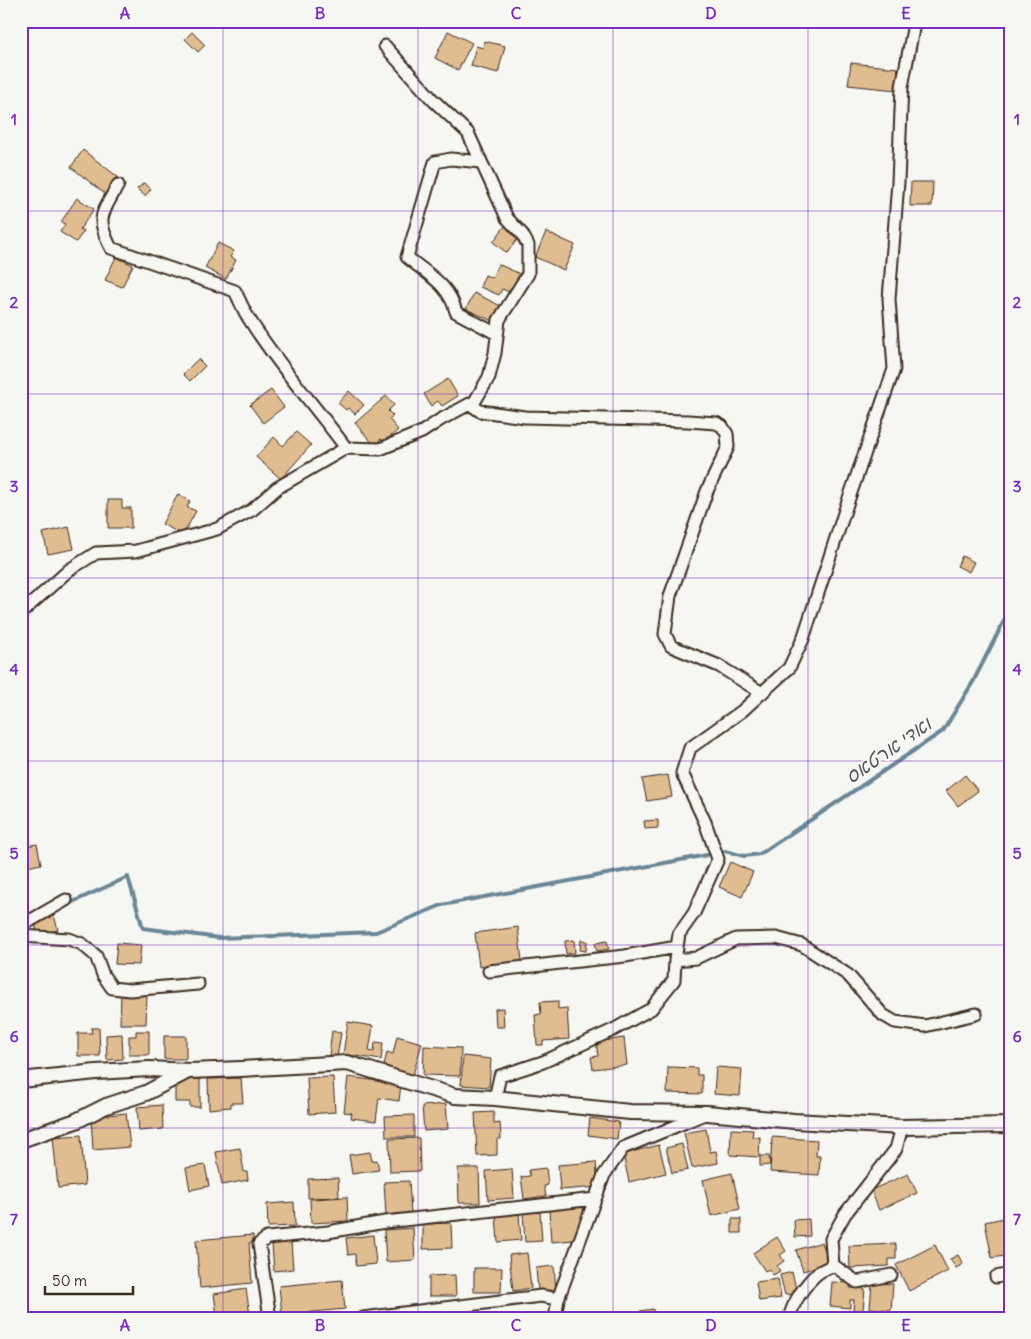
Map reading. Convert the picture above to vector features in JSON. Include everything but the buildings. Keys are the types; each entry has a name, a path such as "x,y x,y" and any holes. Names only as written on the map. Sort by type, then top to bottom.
{"street":[{"path":"495,1098 500,1076 543,1062 613,1030 651,1009 674,980 679,934 694,913 718,859 705,822 682,773 690,748 742,711 789,668 803,639 894,369 890,299 902,87 913,21"},
{"path":"21,613 69,570 96,553 136,551 217,529 252,510 277,488 346,448 380,448 422,432 476,401 489,377 499,320 528,274 528,246 522,234 507,218 468,133 432,99 385,46"},
{"path":"481,162 451,159 435,162 407,257 444,287 452,299 456,312 497,334"},
{"path":"118,185 101,219 103,231 112,248 235,291 250,320 287,372 314,404 346,448"},
{"path":"470,404 480,411 525,417 688,421 716,423 722,426 727,434 728,447 707,491 670,596 665,634 671,646 719,666 762,694"},
{"path":"21,926 66,900"},
{"path":"21,936 69,939 82,944 96,956 103,975 112,988 130,990 198,984"},
{"path":"675,960 696,958 736,939 776,938 802,945 848,975 883,1015 895,1022 925,1026 976,1014"},
{"path":"489,971 625,956 677,947"},
{"path":"21,1080 96,1072 149,1069 189,1071 347,1063 455,1096 495,1098 630,1112 706,1113 794,1121 902,1127 1010,1125"},
{"path":"23,1141 76,1121 106,1106 146,1093 189,1071"},
{"path":"555,1318 558,1299 604,1175 623,1148 706,1113"},
{"path":"833,1265 831,1239 845,1214 896,1149 902,1127"},
{"path":"270,1318 259,1244 268,1238 328,1232 385,1222 595,1199"},
{"path":"833,1265 857,1282 891,1274"},
{"path":"790,1318 791,1309 806,1286 819,1272 833,1265"},
{"path":"996,1277 1010,1274"},
{"path":"364,1318 541,1296 558,1299"}],"waterway":[{"name":"ואדי ארטאס","path":"725,851 744,856 760,854 943,731 973,682 1010,609"},
{"path":"66,905 128,877 143,928 219,938 376,932 442,905 707,855"}]}
